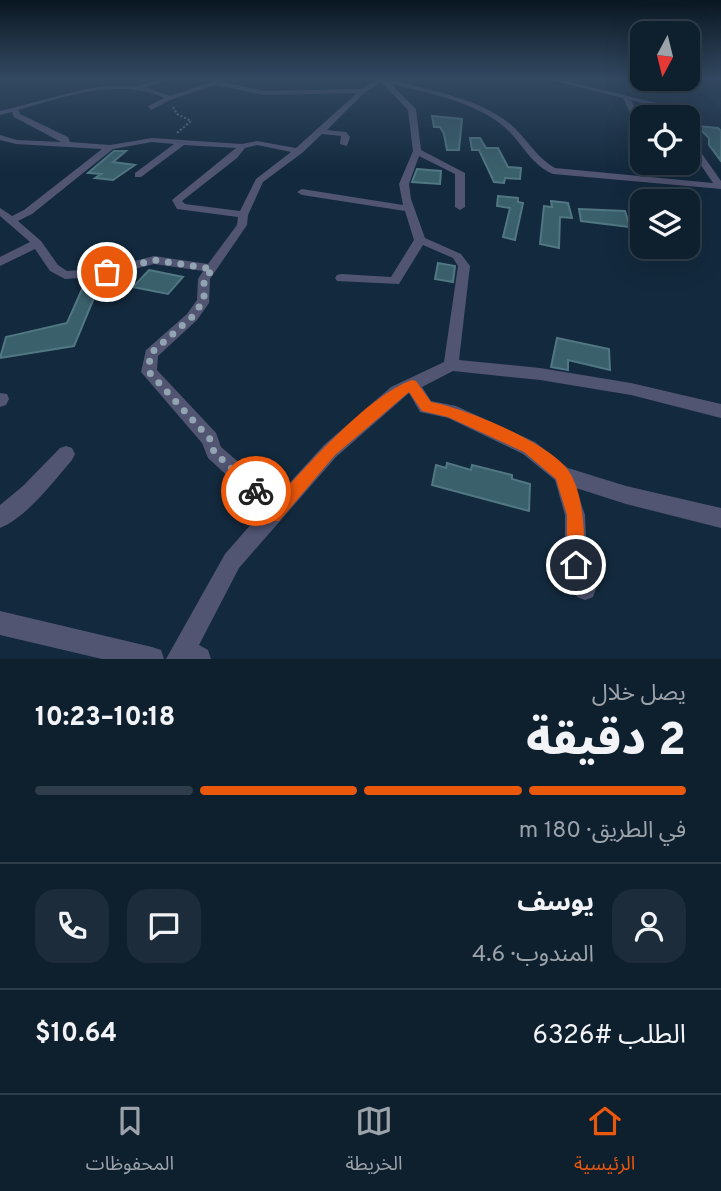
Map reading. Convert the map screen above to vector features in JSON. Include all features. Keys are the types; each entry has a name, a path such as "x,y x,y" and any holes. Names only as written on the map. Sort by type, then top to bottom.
{"street":[{"path":"14,110 17,115 65,139 66,145"},
{"path":"273,515 251,485 214,452 210,439 149,372 150,354 192,317 204,300 204,279 242,225 243,215 260,181 299,151 343,110"},
{"path":"341,278 394,281 420,240 404,184 417,151 412,110"},
{"path":"477,110 504,123 541,165 553,171 720,186 700,157"},
{"path":"320,131 343,134 344,144"},
{"path":"0,137 16,142 110,147 178,139 242,146 257,143 299,151"},
{"path":"138,176 178,139"},
{"path":"242,146 234,156 177,200 181,207 218,214 243,215"},
{"path":"11,220 28,212 110,147"},
{"path":"417,151 460,173 460,207"},
{"path":"302,192 411,209"},
{"path":"0,211 37,243 54,268 65,275 107,272 154,260 213,269"},
{"path":"420,240 457,256 464,266 451,365"},
{"path":"0,262 37,243"},
{"path":"187,656 232,561 330,450 397,393 451,365 540,374 618,387 721,411"},
{"path":"412,385 426,407 450,411 529,447 563,475 625,495 721,518"},
{"path":"0,518 30,493 66,454"},
{"path":"563,475 575,515 576,565 585,589"},
{"path":"0,623 152,659"}],"path":[{"path":"175,110 177,114 191,121 178,139"}],"building":[{"path":"432,116 462,119 459,150 447,150 444,134 440,127 434,127"},
{"path":"700,126 718,128 721,131 721,161 709,145 709,138"},
{"path":"470,138 480,138 486,148 498,148 508,167 521,168 520,179 505,178 504,183 494,182 479,150 472,150"},
{"path":"114,151 126,151 113,162 135,165 113,180 95,178 101,174 88,173"},
{"path":"417,169 441,171 440,184 412,182"},
{"path":"498,196 518,198 518,202 523,203 515,240 503,237 510,208 497,206"},
{"path":"551,201 568,203 572,218 560,217 559,248 540,244 544,206 552,207"},
{"path":"579,209 625,211 630,227 581,221"},
{"path":"438,263 455,266 453,282 435,279"},
{"path":"149,270 183,277 168,294 133,287"},
{"path":"99,286 74,346 0,358 6,337 67,323 83,287"},
{"path":"557,338 609,349 610,370 568,360 568,370 551,367"},
{"path":"447,463 471,470 472,465 512,475 512,479 530,484 529,511 432,485 436,465 446,468"}],"way so far":[{"path":"107,272 138,261 154,260 213,269 204,279 204,300 192,317 150,354 149,372 210,439 214,452 256,491"}],"route":[{"path":"256,491 273,515 330,450 397,393 412,385 426,407 450,411 529,447 563,475 575,515 576,565"}]}
